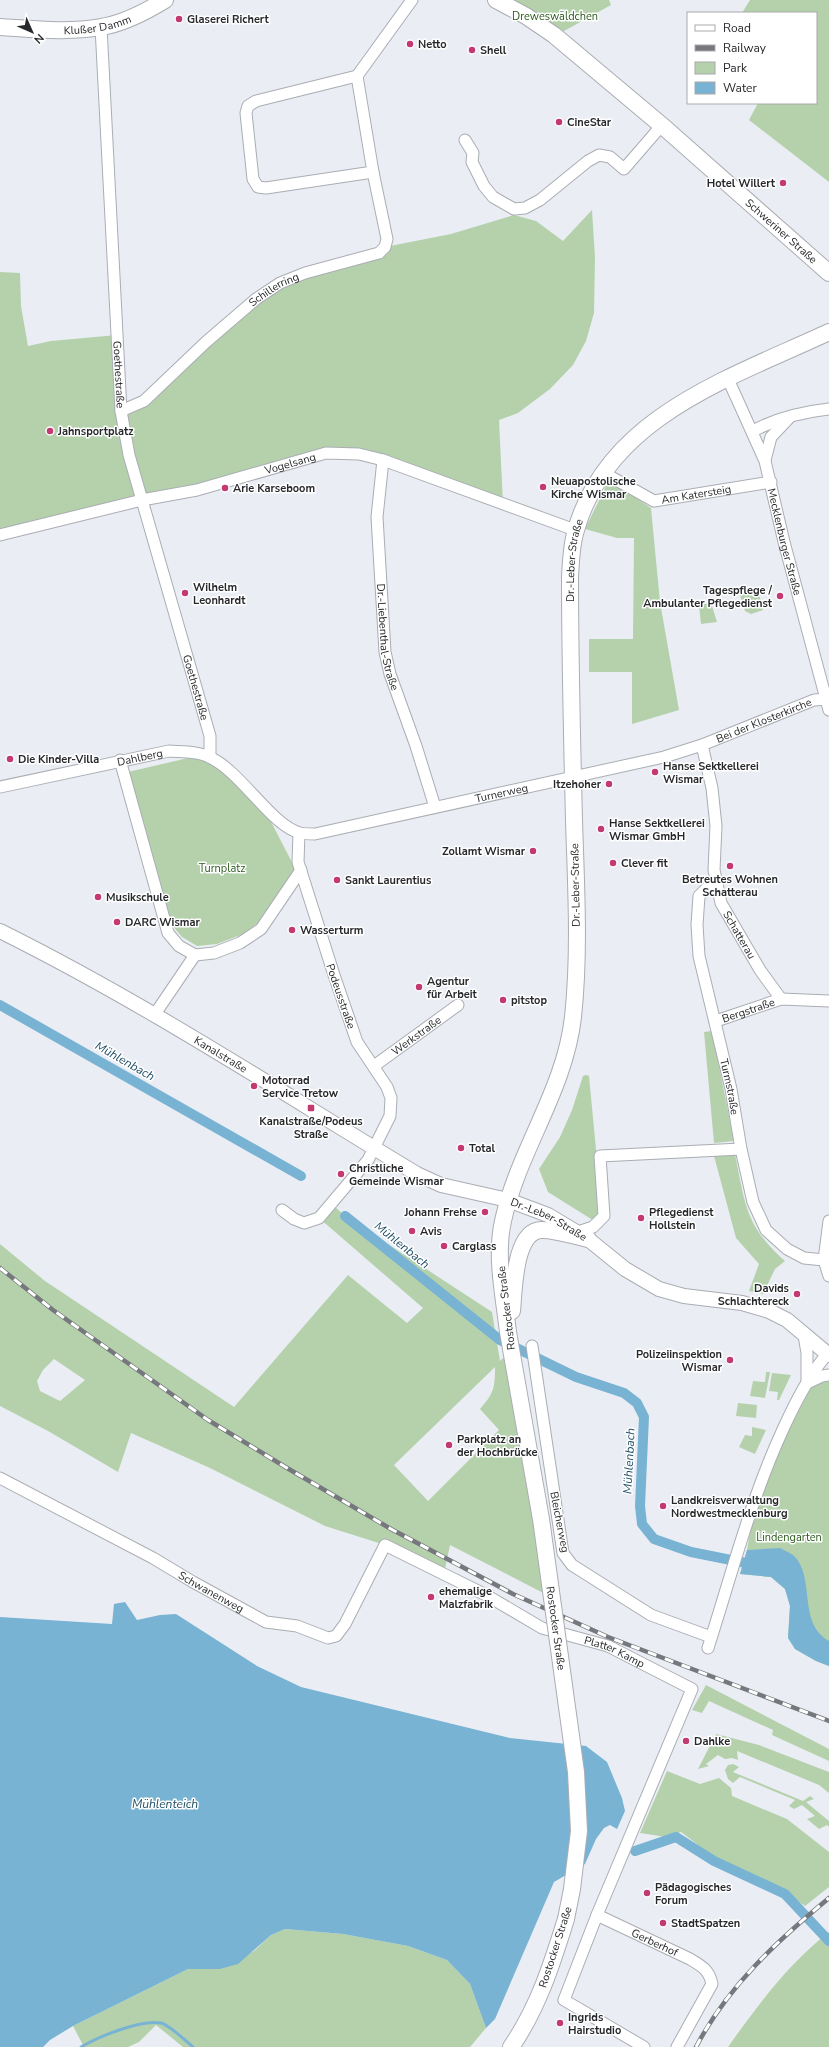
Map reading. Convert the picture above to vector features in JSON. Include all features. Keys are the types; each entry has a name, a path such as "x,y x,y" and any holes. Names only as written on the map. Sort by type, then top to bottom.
{"main road":[{"name":"Klußer Damm","path":"0,27 43,30 101,27 146,11 165,0"},
{"name":"Schweriner Straße","path":"496,0 526,16 554,35 662,126 829,273"},
{"name":"Dr.-Leber-Straße","path":"508,1200 556,1082 571,1030 576,976 576,936 570,578 576,530 589,498 604,473 616,456 648,425 693,396 829,332"},
{"name":"Rostocker Straße","path":"508,1200 502,1222 500,1239 503,1289 508,1332 541,1519 576,1772 579,1831 572,1889 566,1919 544,1984 534,2007 511,2047"},
{"path":"508,1332 518,1257 527,1239 537,1231 543,1230 583,1235"}],"street":[{"path":"373,172 266,188 258,187 253,179 246,113 248,106 256,101 357,76 412,0"},
{"name":"Goethestraße","path":"101,27 121,411 129,455 210,736 210,757"},
{"name":"Schillerring","path":"121,411 144,401 206,342 256,299 280,283 304,273 378,252 385,247 387,239 373,172 357,76"},
{"path":"465,140 473,153 472,162 484,186 493,197 514,209 525,208 540,200 588,161 599,156 610,157 624,169 662,126"},
{"name":"Mecklenburger Straße","path":"728,379 753,431 765,461 784,542 828,703"},
{"path":"753,431 793,415 829,409"},
{"path":"765,461 771,437 782,423 793,415"},
{"name":"Vogelsang","path":"0,535 142,500 197,490 326,454 359,454 383,460 576,530"},
{"name":"Dr.-Liebenthal-Straße","path":"383,460 377,517 385,652 390,674 416,746 435,807"},
{"name":"Am Katersteig","path":"604,473 654,501 771,482"},
{"name":"Bei der Klosterkirche","path":"702,744 814,700 828,703"},
{"name":"Turnerweg","path":"299,833 315,834 634,765 702,744"},
{"name":"Schatterau","path":"702,744 712,788 716,826 714,870 721,903 743,943 781,999"},
{"name":"Dahlberg","path":"0,787 120,760 169,751 196,753 210,757"},
{"path":"210,757 227,767 283,824 299,833"},
{"path":"120,760 168,934 179,946 195,955 214,953 240,943 261,929 301,870"},
{"name":"Podeusstraße","path":"282,1210 294,1219 304,1223 319,1218 368,1160 390,1116 391,1098 387,1087 357,1042 298,862 299,833"},
{"name":"Turmstraße","path":"717,885 710,885 699,896 697,925 699,956 716,1021 731,1089 741,1149 753,1202 766,1230 791,1252 804,1258 824,1260"},
{"name":"Kanalstraße","path":"0,931 57,959 155,1014 218,1051 374,1149 417,1174 441,1185 508,1200"},
{"path":"155,1014 195,955"},
{"path":"781,999 829,1001"},
{"name":"Bergstraße","path":"716,1021 781,999"},
{"name":"Werkstraße","path":"374,1066 458,1005"},
{"path":"583,1235 604,1216 600,1156 741,1149"},
{"name":"Dr.-Leber-Straße","path":"508,1200 548,1215 583,1235 625,1269 658,1289 684,1296 754,1306 769,1311 787,1320 828,1354"},
{"path":"829,1221 824,1260 829,1276"},
{"path":"804,1335 807,1353 807,1383"},
{"name":"Bleicherweg","path":"532,1346 564,1553 572,1565 651,1615 710,1642 738,1550 772,1452 807,1383"},
{"path":"807,1383 828,1354"},
{"path":"807,1383 822,1376 829,1375"},
{"name":"Schwanenweg","path":"0,1478 158,1560 193,1582 266,1622 297,1626 328,1638 336,1636 345,1624 385,1545"},
{"name":"Platter Kamp","path":"385,1545 486,1595 542,1628 608,1646 692,1689 596,1915"},
{"path":"596,1915 564,2000 644,2047"},
{"name":"Gerberhof","path":"596,1915 690,1959 704,1967 710,1974 712,1984 677,2047"}],"green space":[{"name":"Dreweswäldchen","path":"496,0 609,0 611,5 555,36"},
{"path":"750,0 829,0 829,182 749,120 757,104 817,104 817,12 743,12"},
{"path":"592,210 595,258 594,313 586,341 573,365 550,389 518,413 499,420 503,504 383,460 326,453 0,535 0,272 20,273 21,306 28,346 51,341 117,335 121,410 144,401 280,283 385,247 451,234 514,215 536,221 563,241"},
{"path":"609,480 651,508 660,602 679,710 632,724 632,672 589,672 589,639 633,639 634,538 617,538 585,529"},
{"path":"758,590 763,610 751,614 745,611 740,595"},
{"path":"711,603 717,622 701,624 699,605"},
{"name":"Turnplatz","path":"201,755 224,769 267,814 297,872 288,900 243,934 217,944 197,946 182,937 171,924 128,772"},
{"path":"712,1031 734,1141 714,1143 704,1032"},
{"path":"583,1076 589,1076 602,1212 597,1217 591,1219 548,1192 539,1169 560,1137 572,1110"},
{"path":"735,1154 741,1186 754,1225 772,1248 785,1261 775,1269 763,1294 749,1291 759,1264 736,1238 714,1156"},
{"path":"334,1206 345,1216 492,1312 500,1361 511,1350 553,1598 450,1545 444,1574 385,1545 325,1526 210,1468 131,1433 118,1472 48,1431 0,1406 0,1244 45,1281 234,1407 348,1275 407,1323 423,1308 319,1218","holes":["54,1359 85,1380 60,1401 40,1391 37,1381 43,1370","495,1367 493,1390 480,1409 499,1430 428,1501 394,1465"]},
{"path":"766,1372 770,1372 765,1398 750,1396 753,1381 765,1382"},
{"path":"772,1373 791,1375 779,1400 777,1400 778,1392 769,1391"},
{"name":"Lindengarten","path":"829,1380 829,1666 816,1661 795,1649 788,1638 790,1606 785,1589 771,1577 740,1574 747,1550 751,1527 778,1452 810,1387"},
{"path":"738,1403 757,1405 756,1418 736,1416"},
{"path":"752,1427 766,1430 755,1454 739,1447 745,1435 752,1436"},
{"path":"706,1685 829,1749 829,1761 772,1735 773,1730 709,1701 702,1713 692,1710"},
{"path":"716,1734 759,1745 829,1772 829,1793 819,1785 737,1751 738,1760 732,1758 725,1759 718,1755 706,1764 709,1766 698,1769"},
{"path":"733,1764 739,1767 733,1772 803,1801 810,1796 814,1799 806,1802 829,1821 829,1827 827,1825 819,1829 807,1819 815,1816 802,1805 794,1809 789,1806 795,1800 740,1777 733,1783 728,1779 725,1770 728,1765"},
{"path":"667,1771 700,1784 719,1778 731,1788 732,1796 787,1819 829,1852 829,1887 805,1906 783,1890 714,1857 681,1832 666,1837 640,1833"},
{"path":"285,1929 343,1934 408,1946 447,1960 470,1984 486,2028 470,2047 183,2047 156,2025 139,2042 128,2047 84,2047 73,2026 188,1969 220,1969 254,1951 271,1935"},
{"path":"829,1932 829,2047 728,2047 750,2016 787,1971 814,1944"}],"water":[{"path":"780,1548 794,1556 802,1568 813,1624 819,1633 829,1641 829,1666 816,1661 795,1649 788,1638 790,1606 785,1589 771,1577 740,1574 747,1550"},
{"name":"Mühlenteich","path":"125,1602 137,1620 160,1615 176,1614 257,1666 301,1687 510,1738 586,1746 607,1762 622,1798 625,1811 617,1829 610,1825 604,1828 596,1839 585,1864 554,1882 495,2019 486,2028 470,1984 447,1960 408,1946 343,1934 285,1929 271,1935 238,1964 220,1969 188,1969 73,2026 50,2040 43,2047 0,2047 0,1617 112,1624 114,1604"}],"waterway":[{"name":"Mühlenbach","path":"0,1005 301,1176"},
{"name":"Mühlenbach","path":"345,1216 500,1340 576,1377 624,1393 637,1403 644,1417 640,1506 642,1524 654,1539 691,1552 756,1565"},
{"path":"635,1851 676,1837 714,1861 785,1894 829,1941"},
{"path":"81,2047 98,2038 131,2026 153,2022 168,2026 193,2047"}],"railway":[{"path":"0,1268 53,1310 208,1420 391,1529 513,1594 608,1637 829,1721"},
{"path":"696,2047 709,2025 738,1984 773,1948 829,1898"}],"place":[{"name":"Glaserei Richert","path":"179,19"},
{"name":"Netto","path":"410,44"},
{"name":"Shell","path":"472,50"},
{"name":"CineStar","path":"559,122"},
{"name":"Hotel Willert","path":"783,183"},
{"name":"Jahnsportplatz","path":"50,431"},
{"name":"Neuapostolische Kirche Wismar","path":"543,487"},
{"name":"Arie Karseboom","path":"225,488"},
{"name":"Wilhelm Leonhardt","path":"185,593"},
{"name":"Tagespflege / Ambulanter Pflegedienst","path":"780,596"},
{"name":"Die Kinder-Villa","path":"10,759"},
{"name":"Hanse Sektkellerei Wismar","path":"655,772"},
{"name":"Itzehoher","path":"609,784"},
{"name":"Hanse Sektkellerei Wismar GmbH","path":"601,829"},
{"name":"Zollamt Wismar","path":"533,851"},
{"name":"Clever fit","path":"613,863"},
{"name":"Betreutes Wohnen Schatterau","path":"730,866"},
{"name":"Sankt Laurentius","path":"337,880"},
{"name":"Musikschule","path":"98,897"},
{"name":"DARC Wismar","path":"117,922"},
{"name":"Wasserturm","path":"292,930"},
{"name":"Agentur für Arbeit","path":"419,987"},
{"name":"pitstop","path":"503,1000"},
{"name":"Motorrad Service Tretow","path":"254,1086"},
{"name":"Kanalstraße/Podeus Straße","path":"311,1108"},
{"name":"Total","path":"461,1148"},
{"name":"Christliche Gemeinde Wismar","path":"341,1174"},
{"name":"Johann Frehse","path":"485,1212"},
{"name":"Pflegedienst Hollstein","path":"641,1218"},
{"name":"Avis","path":"412,1231"},
{"name":"Carglass","path":"444,1246"},
{"name":"Davids Schlachtereck","path":"797,1294"},
{"name":"Polizeiinspektion Wismar","path":"730,1360"},
{"name":"Parkplatz an der Hochbrücke","path":"449,1445"},
{"name":"Landkreisverwaltung Nordwestmecklenburg","path":"663,1506"},
{"name":"ehemalige Malzfabrik","path":"431,1597"},
{"name":"Dahlke","path":"686,1741"},
{"name":"Pädagogisches Forum","path":"647,1893"},
{"name":"StadtSpatzen","path":"663,1923"},
{"name":"Ingrids Hairstudio","path":"560,2023"}]}
